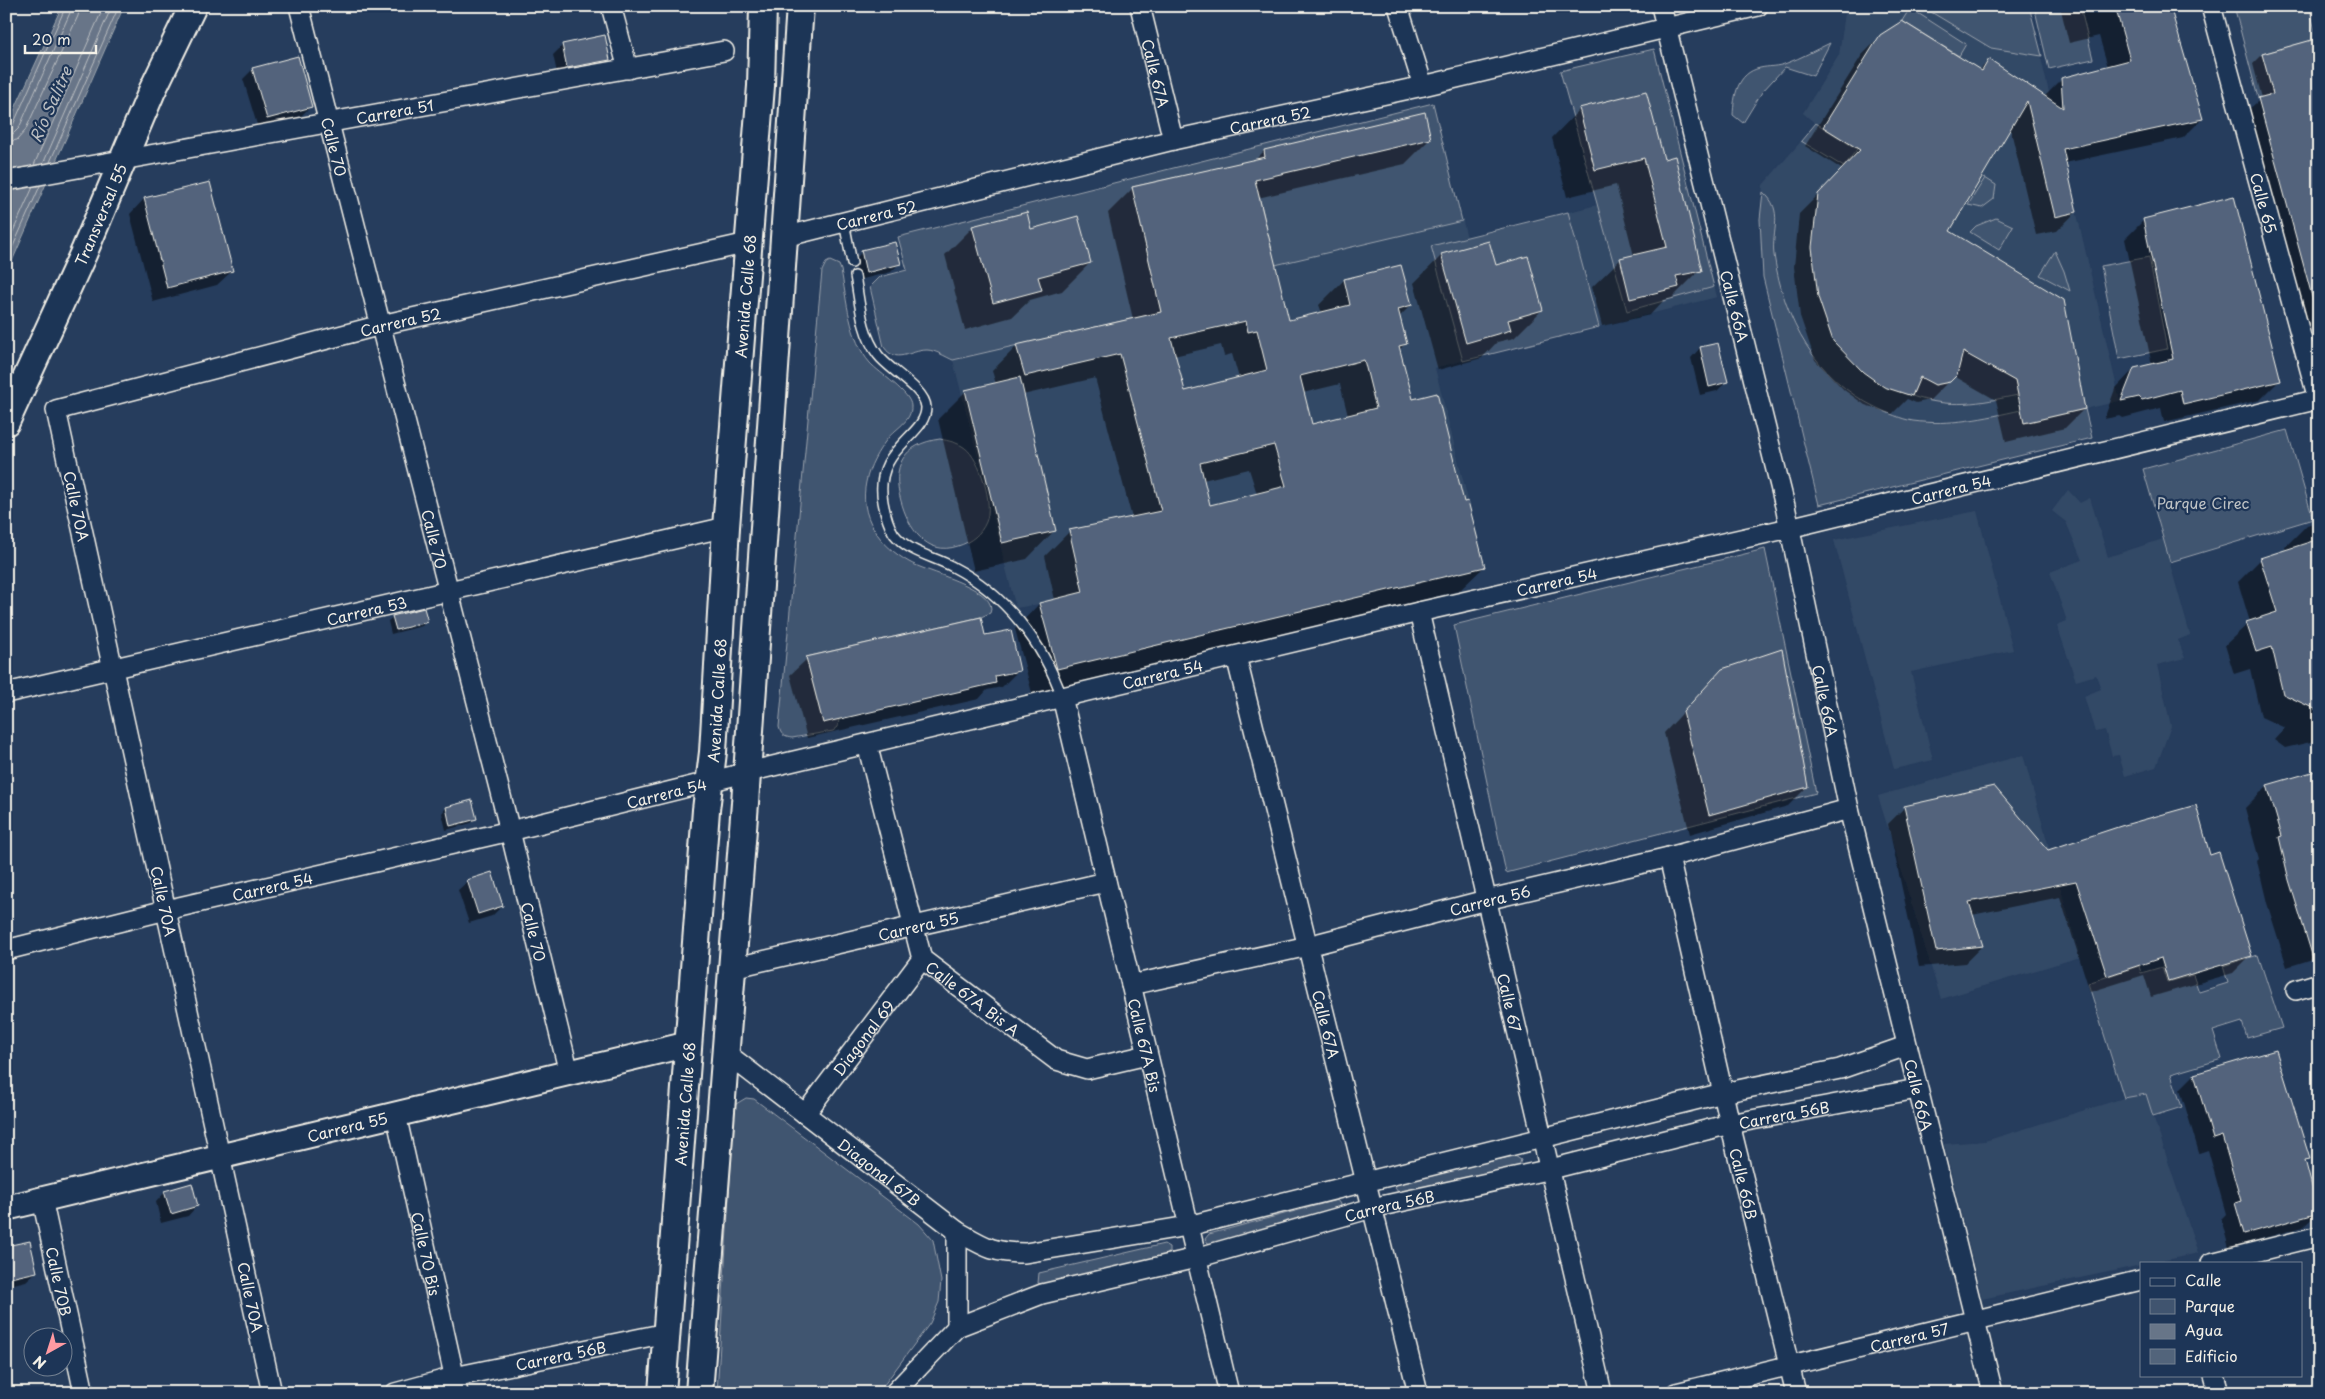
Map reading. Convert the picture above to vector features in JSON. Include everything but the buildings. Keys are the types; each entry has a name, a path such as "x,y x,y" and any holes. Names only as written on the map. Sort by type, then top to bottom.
{"main road":[{"name":"Transversal 55","path":"6,422 84,252 152,91 193,6"},
{"path":"744,6 761,86"},
{"name":"Avenida Calle 68","path":"662,1393 709,782 713,752 726,527 761,86 763,6"},
{"path":"699,1393 747,773 800,6"}],"street":[{"name":"Calle 70","path":"299,6 510,831 569,1073"},
{"path":"611,6 628,68"},
{"name":"Calle 67A","path":"1140,6 1173,140"},
{"path":"1398,6 1423,86"},
{"name":"Calle 66A","path":"1662,6 1789,528 1849,810 1993,1393"},
{"name":"Carrera 52","path":"784,237 1173,140 1423,86 1758,6"},
{"name":"Calle 65","path":"2211,6 2318,399"},
{"name":"Carrera 51","path":"6,181 724,51"},
{"name":"Carrera 52","path":"56,410 381,325 748,243"},
{"name":"Carrera 54","path":"6,950 166,910 510,831 1419,612 1789,528 2318,399"},
{"name":"Calle 70A","path":"56,410 272,1393"},
{"name":"Carrera 53","path":"6,693 726,527"},
{"name":"Calle 67","path":"1419,612 1551,1168 1602,1393"},
{"name":"Calle 67A","path":"1236,656 1418,1393"},
{"name":"Calle 67A Bis","path":"1062,697 1229,1393"},
{"name":"Calle 67A Bis A","path":"867,744 922,959 1056,1060 1087,1069 1147,1055"},
{"name":"Carrera 56","path":"1131,985 1308,946 1486,900 1669,857 1849,810"},
{"name":"Calle 66B","path":"1669,857 1730,1124 1796,1393"},
{"name":"Carrera 55","path":"732,968 1106,882"},
{"name":"Diagonal 69","path":"805,1114 922,959"},
{"path":"2296,990 2319,983"},
{"name":"Carrera 55","path":"6,1208 689,1044"},
{"name":"Carrera 56B","path":"958,1231 981,1245 1001,1253 1025,1253 1188,1226 1723,1094 1840,1069 1906,1046"},
{"name":"Diagonal 67B","path":"726,1053 958,1231"},
{"name":"Carrera 56B","path":"894,1393 957,1326 1042,1294 1196,1258 1372,1208 1551,1168 1730,1124 1917,1089"},
{"name":"Calle 70 Bis","path":"396,1115 456,1385"},
{"name":"Calle 70B","path":"42,1200 84,1393"},
{"path":"957,1326 958,1231"},
{"path":"2214,1262 2319,1236"},
{"name":"Carrera 57","path":"1676,1393 2140,1280"},
{"name":"Carrera 56B","path":"395,1393 456,1385 666,1333"},
{"path":"2214,1376 2219,1393"}],"lane":[{"path":"844,222 852,263"},
{"path":"855,276 863,324 872,346 885,363 917,392 923,399 926,407 918,424 888,460 881,480 881,492 889,526 896,536 918,553 963,572 1002,602 1029,634 1051,670 1062,697"}],"shaded area":[{"path":"1876,6 2029,6 2120,401 2024,423 1980,438 1857,418 1769,303 1760,250 1763,185 1816,124 1803,113 1839,55 1845,13"},
{"path":"1654,49 1717,297 1435,368 1485,567 1056,669 1039,604 1016,608 953,360 980,354 945,225 1433,103 1467,238 1597,205 1560,71"},
{"path":"2068,490 2080,503 2090,498 2108,557 2163,539 2190,635 2178,640 2185,658 2157,665 2171,726 2156,767 2125,776 2119,755 2112,756 2105,730 2095,732 2084,696 2101,689 2096,675 2076,681 2057,625 2067,621 2050,572 2082,560 2066,522 2052,511"},
{"path":"1977,511 2013,650 1911,672 1933,760 1894,769 1834,540"},
{"path":"2023,755 2080,957 1941,999 1878,796"},
{"path":"2146,1094 2198,1253 2158,1262 2140,1262 2140,1265 1982,1299 1944,1144 1985,1141 2124,1098"}],"green space":[{"path":"1921,6 2029,6 2042,56 1991,48"},
{"path":"2034,6 2080,6 2093,59 2049,69"},
{"path":"2234,6 2309,6 2317,39 2262,54 2273,94 2258,98"},
{"path":"1910,8 1966,44 1959,56 1902,21"},
{"path":"1830,43 1813,76 1785,67 1762,92 1743,123 1733,115 1734,100 1738,86 1746,75 1760,68 1787,63"},
{"path":"1654,49 1714,287 1627,311 1560,71"},
{"path":"1433,103 1462,221 1275,265 1251,161 1132,187 1161,312 953,360 930,350 898,356 893,355 884,347 870,287 880,277 907,270 898,237"},
{"path":"1816,123 1857,149 1844,167 1801,141"},
{"path":"1985,178 1996,185 1994,199 1982,208 1968,205"},
{"path":"1763,192 1774,206 1776,221 1774,255 1786,303 1795,325 1806,345 1820,364 1855,396 1895,416 1913,421 1940,423 1994,416 2021,410 2025,423 2085,409 2092,438 1819,505 1763,277 1760,219"},
{"path":"1568,212 1599,327 1463,361 1431,246"},
{"path":"1996,218 2013,226 1999,250 1970,232 1976,226"},
{"path":"2055,251 2064,271 2070,291 2040,275"},
{"path":"2149,257 2167,349 2119,359 2101,266"},
{"path":"830,261 839,265 841,270 850,319 857,343 870,363 906,395 911,406 909,416 888,438 869,470 865,494 868,518 889,548 917,566 970,587 988,601 991,609 990,613 981,617 806,657 823,723 839,719 838,727 833,731 792,738 783,735 779,727 822,271 826,263"},
{"path":"1956,347 2015,381 2018,395 1978,402 1952,404 1912,396 1921,374 1935,385 1950,382 1957,375"},
{"name":"Parque Cirec","path":"2287,430 2313,519 2170,562 2143,469"},
{"path":"940,439 959,444 971,454 984,482 988,504 986,522 978,534 963,544 947,548 937,547 928,543 914,530 904,511 898,488 899,467 909,452 917,446"},
{"path":"1765,549 1816,793 1506,873 1454,625"},
{"path":"2258,955 2282,1028 2247,1038 2242,1022 2213,1031 2222,1059 2171,1074 2182,1107 2153,1116 2146,1094 2124,1098 2088,983 2139,966 2141,973 2162,967 2167,982 2193,975 2199,992 2228,983 2223,966"},
{"path":"746,1098 754,1099 919,1224 933,1240 941,1281 939,1302 930,1323 878,1393 717,1393 734,1115 736,1104"},
{"path":"1515,1156 1521,1160 1519,1166 1399,1193 1395,1188 1398,1180"},
{"path":"1337,1200 1340,1204 1339,1209 1213,1244 1208,1243 1205,1239 1209,1234"},
{"path":"1164,1244 1169,1247 1169,1255 1042,1285 1038,1283 1039,1273"}],"water":[{"name":"Río Salitre","path":"62,6 124,6 6,275 6,128"}]}
